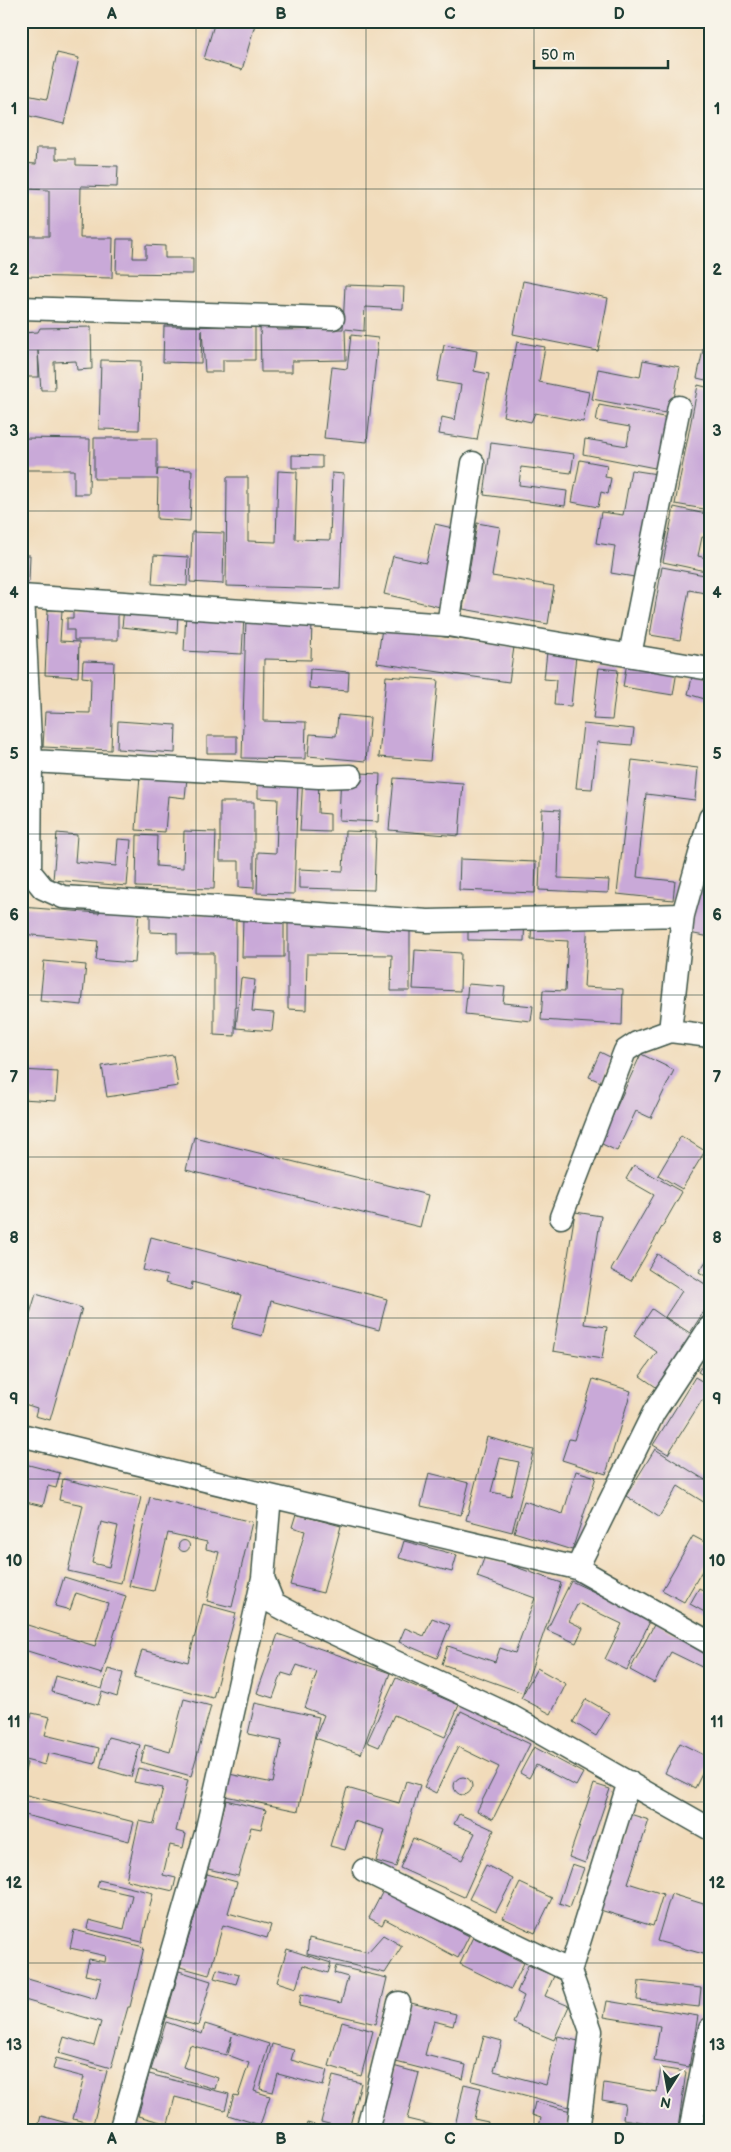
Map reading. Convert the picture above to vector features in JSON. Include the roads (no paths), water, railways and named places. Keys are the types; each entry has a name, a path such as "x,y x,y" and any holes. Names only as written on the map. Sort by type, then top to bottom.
{"street":[{"path":"21,308 333,318"},
{"path":"630,656 679,407"},
{"path":"448,624 474,464"},
{"path":"683,914 428,921 63,897 43,888 30,872 31,761 22,596 448,624 710,669"},
{"path":"31,761 320,777 351,776"},
{"path":"670,1031 683,914 710,818"},
{"path":"561,1217 625,1051 637,1043 670,1031 710,1036"},
{"path":"577,1568 654,1412 710,1326"},
{"path":"21,1435 577,1568 710,1642"},
{"path":"120,2131 206,1833 263,1578 270,1496"},
{"path":"263,1578 274,1602 301,1618 509,1715 710,1830"},
{"path":"578,2131 591,2031 570,1971 628,1782"},
{"path":"364,1870 570,1971"},
{"path":"367,2131 399,2003"},
{"path":"690,2131 710,2029"}]}
